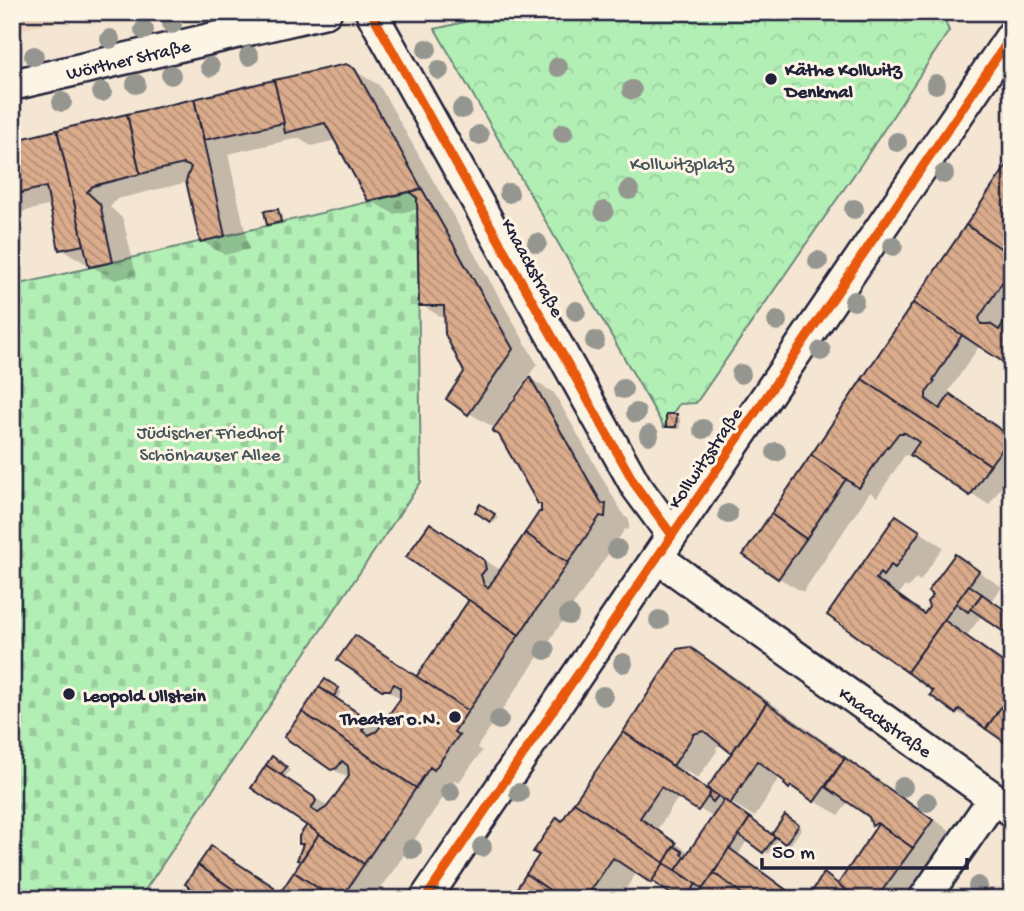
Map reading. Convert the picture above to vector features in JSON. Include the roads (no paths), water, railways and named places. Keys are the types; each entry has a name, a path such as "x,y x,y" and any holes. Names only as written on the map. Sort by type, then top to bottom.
{"street":[{"name":"Wörther Straße","path":"12,85 327,12"},
{"name":"Knaackstraße","path":"371,12 636,486 665,546 1003,805"},
{"name":"Kollwitzstraße","path":"425,899 1012,35"},
{"path":"924,899 1003,805"}],"place":[{"name":"Käthe Kollwitz Denkmal","path":"771,79"},
{"name":"Leopold Ullstein","path":"69,694"},
{"name":"Theater o.N.","path":"455,717"}],"park label":[{"name":"Kollwitzplatz","path":"682,162"},
{"name":"Jüdischer Friedhof Schönhauser Allee","path":"210,442"}]}
